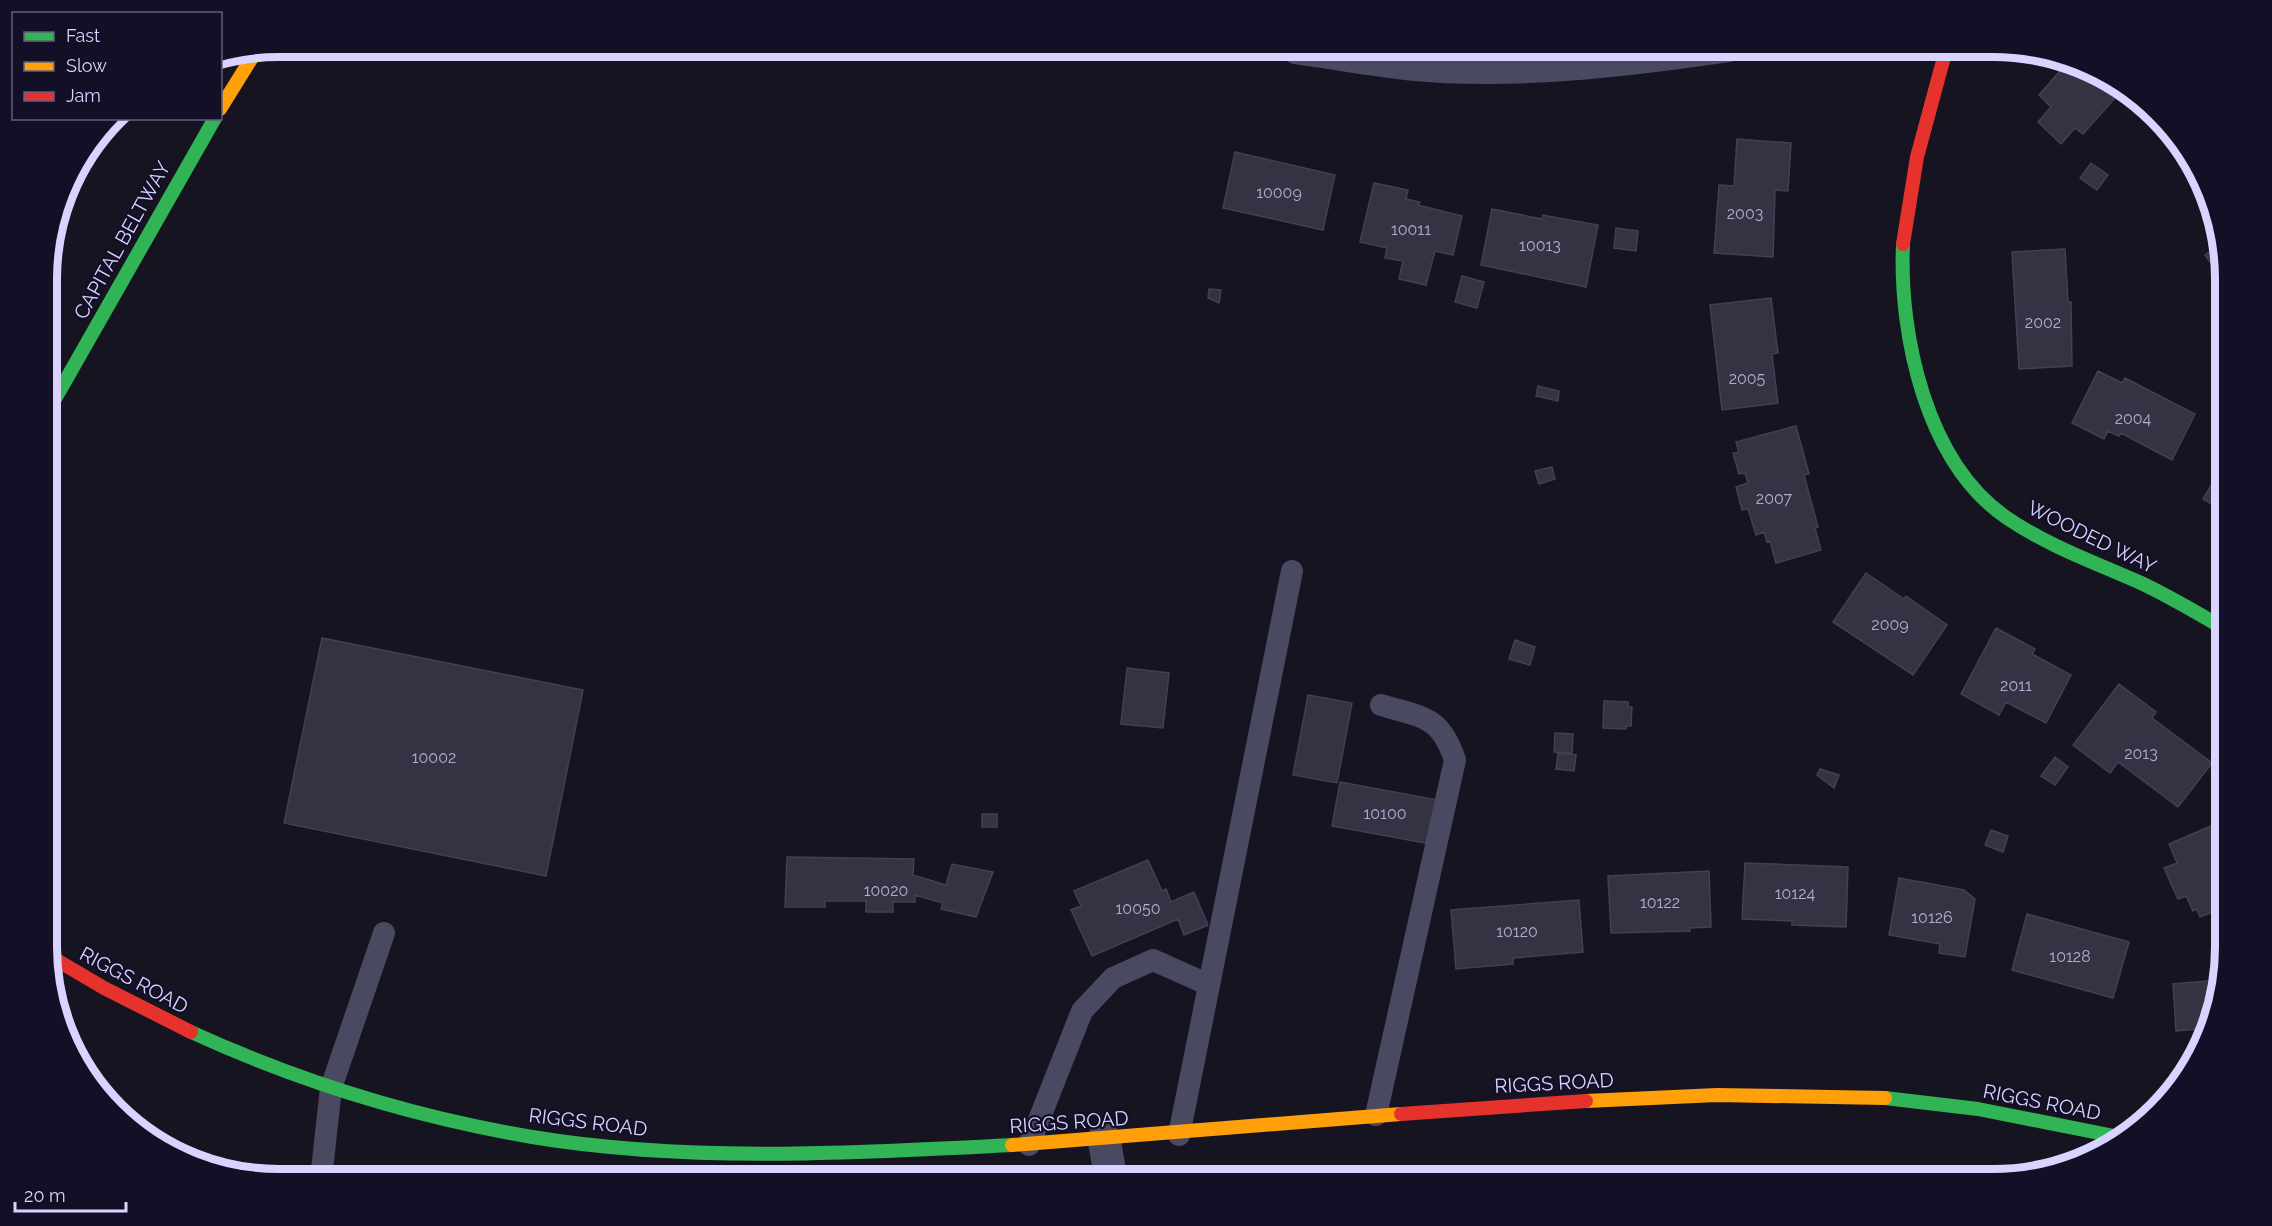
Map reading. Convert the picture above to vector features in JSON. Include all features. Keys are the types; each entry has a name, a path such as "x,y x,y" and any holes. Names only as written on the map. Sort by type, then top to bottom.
{"main road":[{"name":"WOODED WAY","path":"1944,57 1919,156 1907,218 1902,267 1906,327 1917,379 1941,436 1969,484 2006,518 2077,556 2164,593 2215,623"},
{"path":"222,106 251,59"},
{"name":"CAPITAL BELTWAY","path":"57,394 214,120"},
{"name":"RIGGS ROAD","path":"57,960 157,1015 234,1051 331,1088 429,1115 530,1136 686,1152 789,1154 1029,1145 1179,1135 1376,1115 1599,1099 1834,1095 1933,1103 2028,1117 2111,1135"}],"street":[{"path":"1361,57 1411,64 1494,66 1654,57"},
{"path":"1104,1139 1109,1169"}],"lane":[{"path":"1179,1135 1207,984 1292,571"},
{"path":"1376,1115 1455,760 1447,736 1431,721 1381,705"},
{"path":"322,1169 331,1088 384,933"},
{"path":"1029,1145 1082,1011 1113,978 1153,960 1207,984"}],"building":[{"path":"2062,68 2091,80 2118,95 2083,134 2075,128 2061,144 2038,122 2051,107 2039,95"},
{"path":"1737,139 1791,143 1788,191 1775,190 1773,257 1714,253 1719,185 1734,186"},
{"path":"1235,152 1335,175 1323,230 1223,208"},
{"path":"2091,163 2108,175 2097,190 2080,178"},
{"path":"1374,183 1408,190 1406,199 1420,202 1418,205 1462,216 1453,255 1435,251 1426,285 1399,279 1403,261 1385,258 1387,248 1360,242"},
{"path":"1492,209 1542,219 1543,215 1598,225 1586,287 1481,265"},
{"path":"1616,228 1638,231 1636,251 1614,248"},
{"path":"2065,249 2068,302 2071,302 2072,366 2019,369 2012,252"},
{"path":"2213,250 2215,269 2205,255"},
{"path":"1462,276 1484,282 1477,308 1455,302"},
{"path":"1209,289 1221,290 1219,303 1208,298"},
{"path":"1771,298 1778,353 1772,354 1778,403 1722,410 1710,305"},
{"path":"2098,371 2122,383 2125,378 2195,414 2172,460 2121,433 2119,436 2108,431 2104,439 2072,423"},
{"path":"1538,386 1559,391 1558,401 1536,396"},
{"path":"1796,426 1809,474 1804,475 1818,527 1815,528 1821,550 1776,563 1770,541 1767,542 1764,532 1756,535 1748,509 1742,510 1736,487 1748,483 1745,473 1739,474 1733,453 1739,452 1736,442"},
{"path":"1552,467 1555,479 1539,484 1535,471"},
{"path":"2215,479 2215,506 2203,499"},
{"path":"1866,573 1904,599 1906,596 1947,625 1913,675 1833,622"},
{"path":"1996,628 2035,649 2032,654 2071,675 2046,723 2006,702 1999,715 1961,694"},
{"path":"322,638 583,690 546,876 284,823"},
{"path":"1515,640 1535,647 1530,665 1509,659"},
{"path":"1127,668 1169,673 1163,728 1121,724"},
{"path":"2119,684 2156,712 2152,718 2212,763 2178,807 2118,762 2110,773 2073,745"},
{"path":"1308,695 1352,703 1337,783 1293,775"},
{"path":"1604,701 1628,702 1628,707 1632,707 1631,726 1626,726 1626,729 1603,728"},
{"path":"1555,733 1573,734 1572,753 1554,752"},
{"path":"1558,753 1576,755 1574,771 1556,769"},
{"path":"2055,757 2068,767 2055,785 2041,776"},
{"path":"1820,769 1839,775 1834,788 1817,775"},
{"path":"1340,782 1438,800 1430,844 1332,826"},
{"path":"982,814 997,814 997,827 982,827"},
{"path":"2215,824 2215,911 2200,917 2197,909 2193,911 2186,896 2178,899 2164,868 2177,863 2169,844"},
{"path":"1991,830 2008,836 2003,852 1985,845"},
{"path":"787,857 914,859 913,875 946,885 952,864 993,872 976,917 941,909 943,903 915,895 915,902 893,902 893,912 866,912 866,901 825,901 825,907 785,907"},
{"path":"1148,860 1162,891 1166,889 1171,902 1194,892 1208,925 1184,935 1178,919 1092,956 1071,910 1081,906 1074,891"},
{"path":"1745,863 1848,867 1846,927 1792,925 1792,921 1742,919"},
{"path":"1709,871 1711,927 1690,928 1690,931 1611,933 1608,876"},
{"path":"1899,878 1964,890 1975,899 1965,957 1939,953 1940,944 1889,935"},
{"path":"1579,900 1583,952 1513,958 1513,964 1456,969 1451,910"},
{"path":"2027,914 2129,942 2113,998 2012,970"},
{"path":"2212,981 2199,1029 2176,1031 2173,984"}],"traffic: fast":[{"path":"57,395 214,120"},
{"path":"1903,244 1906,317 1923,394 1937,431 1956,465 1979,494 2007,518 2039,537 2152,588 2215,623"},
{"path":"191,1032 274,1067 358,1096 444,1119 532,1137 591,1145 711,1153 832,1153 1012,1145"},
{"path":"1885,1098 1978,1109 2110,1135"}],"traffic: slow":[{"path":"222,106 251,59"},
{"path":"1586,1101 1717,1095 1885,1098"},
{"path":"1012,1145 1401,1114"}],"traffic: jam":[{"path":"1903,244 1917,157 1944,57"},
{"path":"57,960 104,988 191,1032"},
{"path":"1401,1114 1586,1101"}]}
